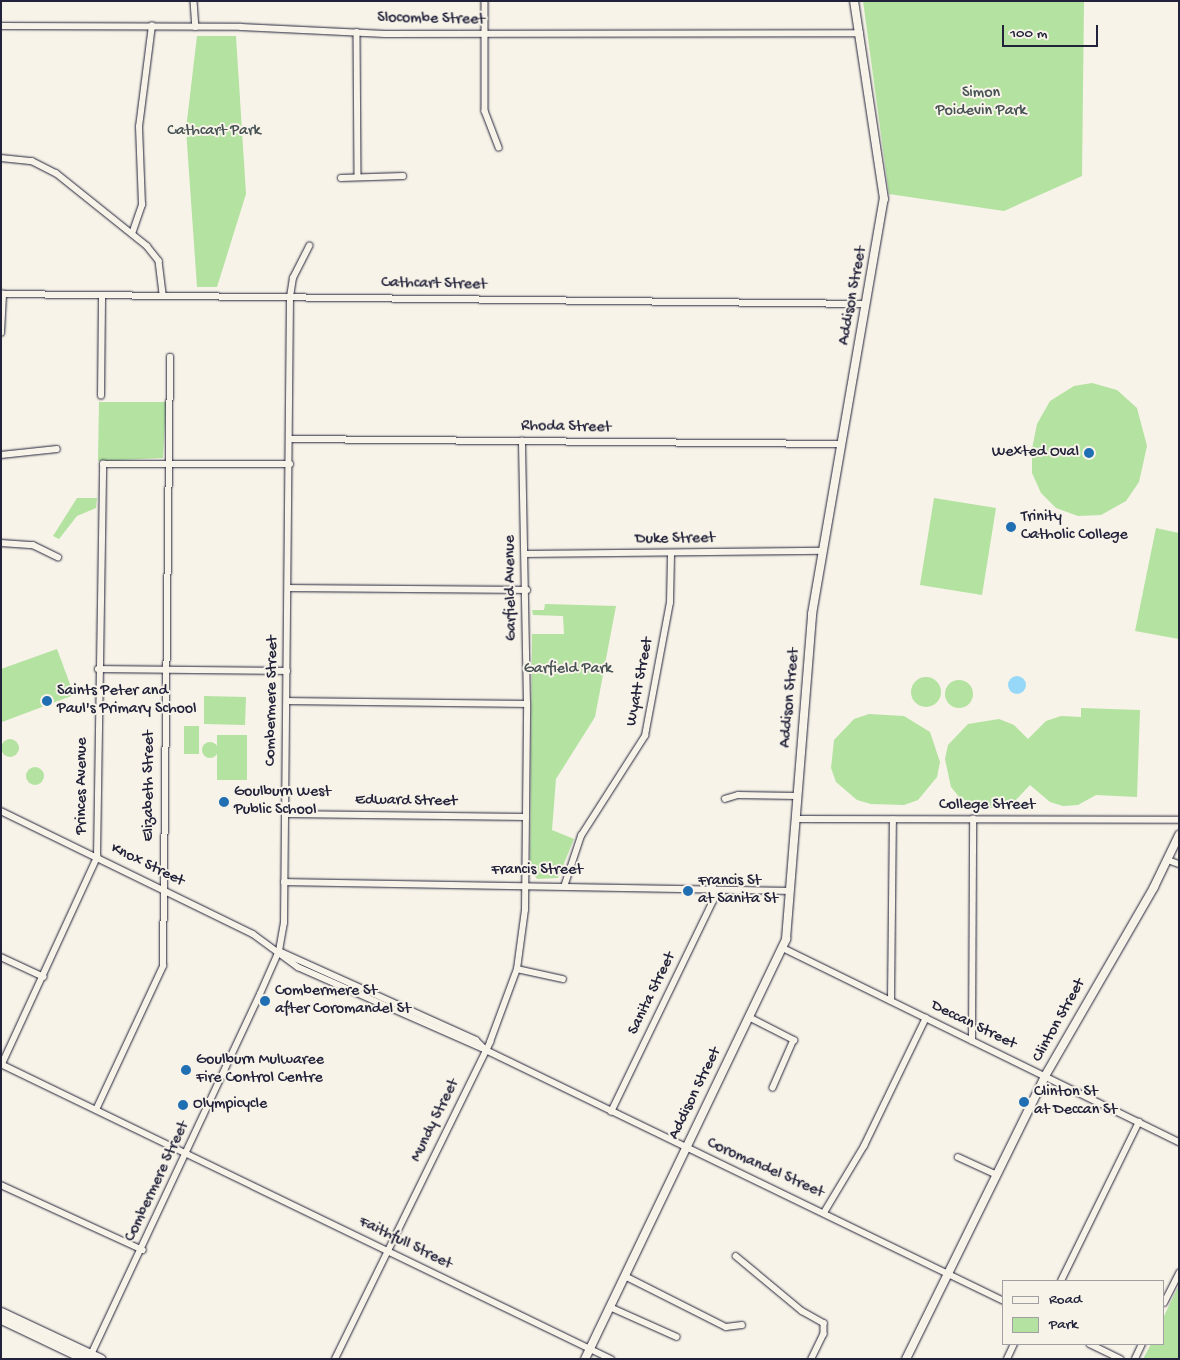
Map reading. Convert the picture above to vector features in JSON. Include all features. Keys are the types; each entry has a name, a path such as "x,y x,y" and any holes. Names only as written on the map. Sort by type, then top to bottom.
{"main road":[{"path":"1,1312 89,1357"},
{"path":"1,1319 89,1357 101,1359"}],"street":[{"path":"194,1 196,27"},
{"path":"485,1 485,111 499,147"},
{"name":"Addison Street","path":"585,1359 783,948 790,891 812,614 884,199 854,1"},
{"name":"Slocombe Street","path":"1,26 152,26 484,35 860,33"},
{"path":"132,234 142,205 139,127 152,26"},
{"path":"357,32 358,177"},
{"path":"1,158 19,158 44,166 132,234 159,261 162,296"},
{"path":"341,178 403,176"},
{"name":"Combermere Street","path":"89,1357 143,1250 279,951 284,882 290,464 290,297 293,278 309,246"},
{"path":"1,333 2,294"},
{"name":"Cathcart Street","path":"2,294 866,304"},
{"path":"101,396 102,296"},
{"name":"Elizabeth Street","path":"96,1110 160,980 163,888 164,670 170,357"},
{"name":"Rhoda Street","path":"290,438 841,444"},
{"name":"Garfield Avenue","path":"522,441 527,554 525,885"},
{"path":"1,455 57,449"},
{"name":"Princes Avenue","path":"1,1064 44,977 97,857 101,468 108,462 168,463"},
{"path":"168,463 290,464"},
{"path":"1,543 33,545 58,557"},
{"name":"Duke Street","path":"527,554 823,551"},
{"name":"Wyatt Street","path":"565,884 581,836 645,736 670,603 671,554"},
{"path":"288,588 527,590"},
{"path":"98,669 287,671"},
{"path":"287,701 527,704"},
{"path":"725,800 738,795 797,796"},
{"name":"Knox Street","path":"1,811 163,888 279,951"},
{"name":"Edward Street","path":"285,814 526,817"},
{"name":"College Street","path":"796,819 1179,820"},
{"path":"891,1001 892,820"},
{"path":"972,1041 973,820"},
{"name":"Clinton Street","path":"906,1359 995,1174 1045,1076 1168,860 1179,835"},
{"path":"1168,860 1179,864"},
{"name":"Francis Street","path":"284,882 713,886 790,891"},
{"name":"Mundy Street","path":"335,1359 486,1050 517,969 525,885"},
{"name":"Sanita Street","path":"611,1112 713,901 713,886"},
{"name":"Deccan Street","path":"783,948 1179,1142"},
{"name":"Coromandel Street","path":"279,951 344,978 434,1021 486,1050 611,1112 826,1211 947,1274 1002,1300"},
{"name":"Coromandel Street","path":"279,951 298,967 431,1028 486,1050"},
{"path":"1,957 44,977"},
{"path":"517,969 563,979"},
{"path":"341,987 344,978"},
{"path":"386,1008 390,1000"},
{"path":"749,1017 794,1040 773,1088"},
{"path":"826,1211 864,1146 926,1018"},
{"path":"431,1028 434,1021"},
{"name":"Faithfull Street","path":"1,1064 611,1359"},
{"path":"1061,1280 1139,1122"},
{"path":"958,1157 995,1174"},
{"path":"1,1186 143,1250"},
{"path":"736,1256 802,1312 824,1323 824,1334 812,1359"},
{"path":"1165,1301 1179,1273"},
{"path":"625,1276 726,1327 742,1325"},
{"path":"610,1307 677,1337"},
{"path":"1007,1359 1014,1345"},
{"path":"1092,1345 1121,1359"},
{"path":"1134,1359 1141,1345"}],"green space":[{"name":"Simon Poidevin Park","path":"863,1 1084,1 1082,176 1004,211 889,194"},
{"name":"Cathcart Park","path":"197,36 236,36 246,194 217,287 197,287 186,129"},
{"name":"Wexted Oval","path":"1092,383 1117,390 1137,408 1147,446 1139,482 1126,501 1101,515 1078,516 1056,508 1041,493 1032,473 1032,449 1037,424 1050,401 1074,386"},
{"path":"99,402 166,402 163,458 98,461"},
{"path":"77,498 97,498 96,508 77,516 59,539 53,536"},
{"path":"934,498 996,508 982,595 920,585"},
{"path":"1156,528 1179,533 1179,639 1135,631"},
{"name":"Garfield Park","path":"545,604 616,606 595,717 556,779 552,830 574,839 558,878 537,879 530,869 532,634 564,634 563,616 533,615 532,610 544,610"},
{"path":"57,649 74,695 2,722 1,669"},
{"path":"926,677 936,682 941,692 936,702 926,707 916,702 911,692 916,682"},
{"path":"959,680 969,684 973,694 969,704 959,708 949,704 945,694 949,684"},
{"path":"204,696 246,697 245,725 204,724"},
{"path":"1081,708 1140,710 1137,797 1096,795 1078,805 1063,806 1050,802 1030,785 1013,803 986,809 960,798 951,787 945,759 948,745 968,724 999,719 1014,725 1028,739 1046,721 1061,716 1081,717"},
{"path":"869,714 904,716 930,732 940,762 937,777 918,800 904,805 871,804 857,800 836,782 831,768 834,740 854,719"},
{"path":"184,726 199,726 199,754 184,754"},
{"path":"217,735 247,735 247,780 217,780"},
{"path":"10,739 16,742 19,748 16,754 10,757 4,754 1,748 4,742"},
{"path":"207,742 213,742 218,747 216,756 207,758 202,753 202,747"},
{"path":"35,767 41,770 44,776 41,782 35,785 29,782 26,776 29,770"},
{"path":"1179,1285 1179,1359 1143,1359 1150,1345 1165,1345 1165,1314"}],"water":[{"path":"1013,676 1021,676 1026,681 1024,692 1013,694 1008,689 1008,681"}],"place":[{"name":"Wexted Oval","path":"1089,453"},
{"name":"Trinity Catholic College","path":"1011,527"},
{"name":"Saints Peter and Paul's Primary School","path":"47,701"},
{"name":"Goulburn West Public School","path":"224,802"},
{"name":"Francis St at Sanita St","path":"688,891"},
{"name":"Combermere St after Coromandel St","path":"265,1001"},
{"name":"Goulburn Mulwaree Fire Control Centre","path":"186,1070"},
{"name":"Clinton St at Deccan St","path":"1024,1102"},
{"name":"Olympicycle","path":"183,1105"}]}
